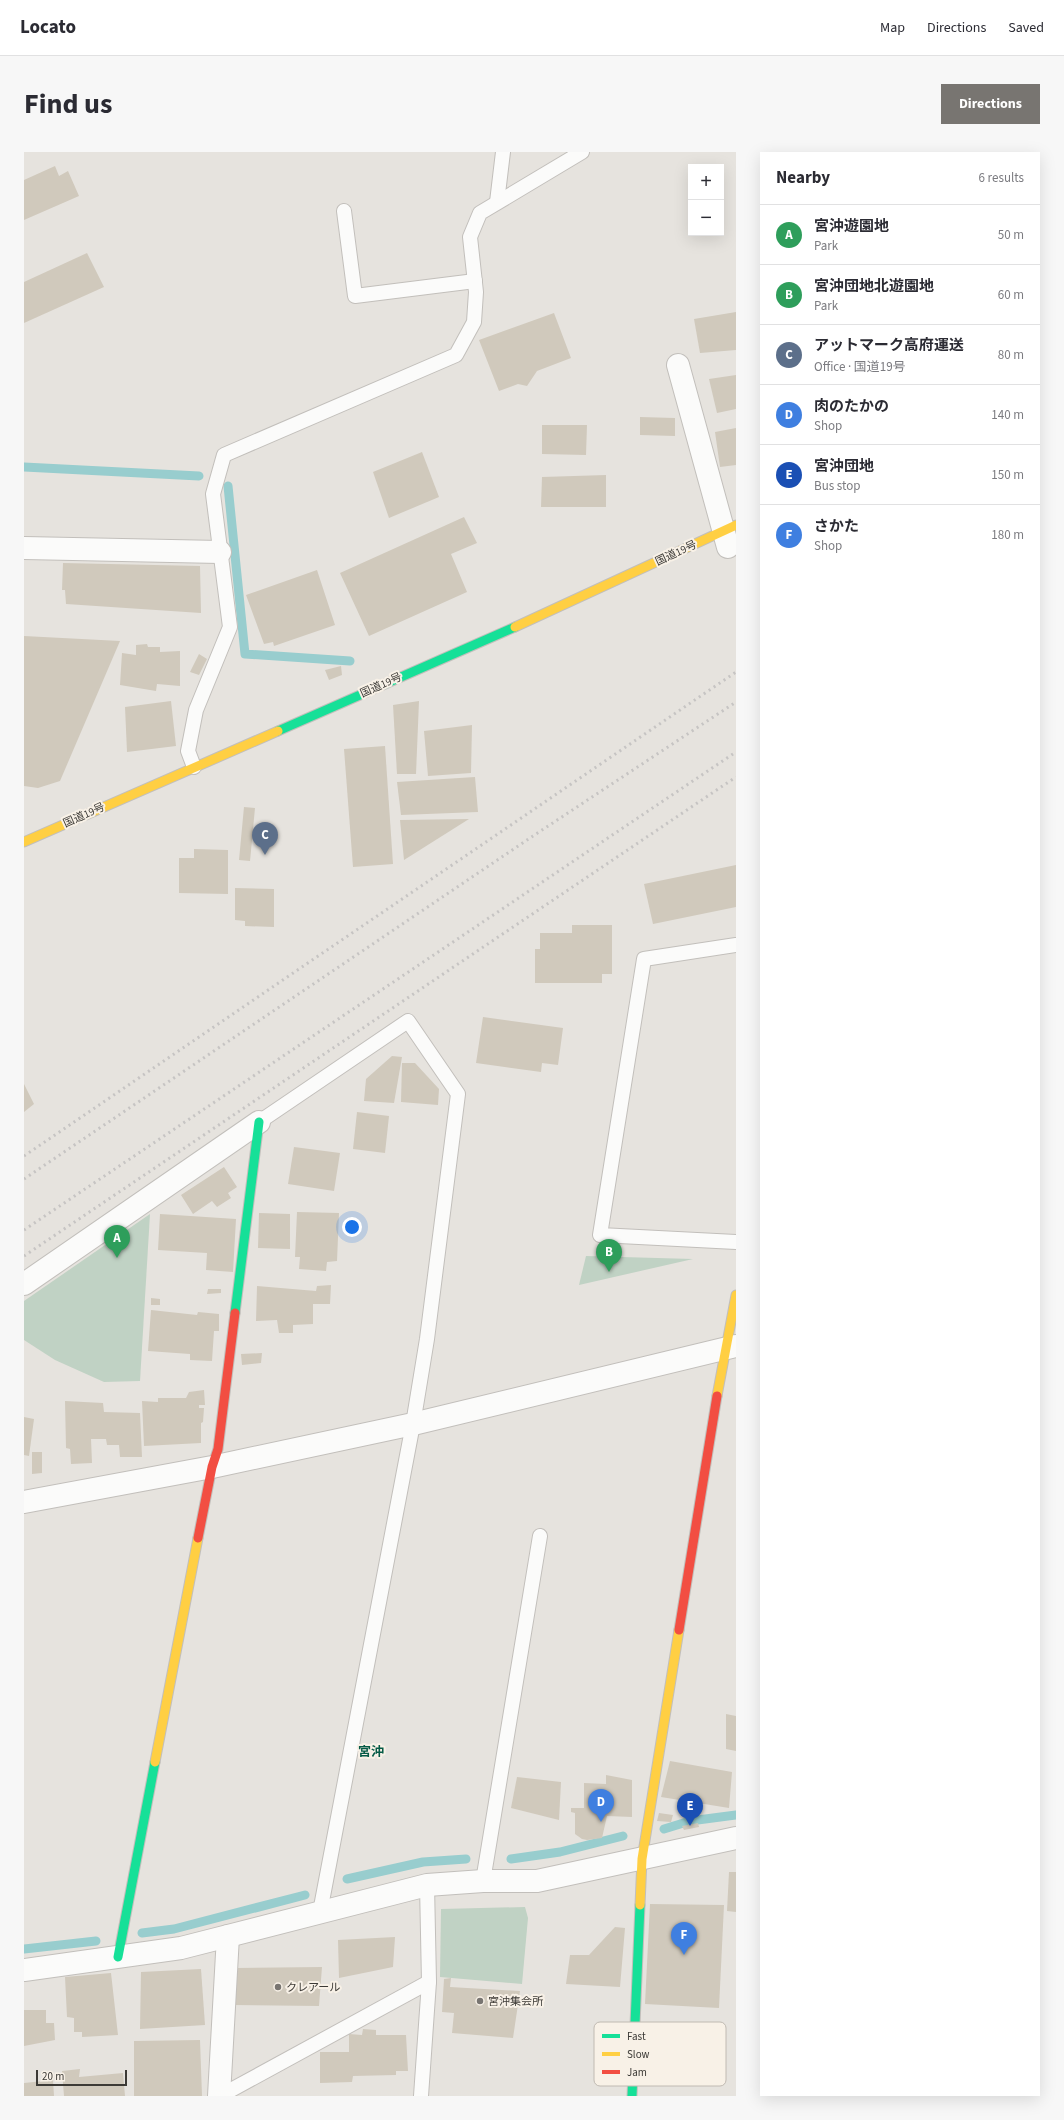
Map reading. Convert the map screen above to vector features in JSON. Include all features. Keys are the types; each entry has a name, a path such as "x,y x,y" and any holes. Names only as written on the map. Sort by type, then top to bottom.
{"main road":[{"name":"国道19号","path":"24,842 729,534"},
{"path":"118,1957 212,1468 218,1449 259,1122"},
{"path":"635,2022 642,1859 731,1347 736,1295"},
{"path":"632,2086 632,2096"}],"street":[{"path":"678,365 729,534"},
{"path":"24,548 220,552"},
{"path":"24,1284 259,1122"},
{"path":"24,1502 212,1468 413,1424 731,1347"},
{"path":"24,1970 181,1948 427,1885 483,1881 537,1881 736,1838"},
{"path":"219,2096 228,1936"}],"lane":[{"path":"497,202 503,152"},
{"path":"194,767 188,751 196,710 230,627 213,494 224,455 456,354 474,322 476,292 470,237 480,212 582,152"},
{"path":"344,211 355,296 475,281"},
{"path":"736,946 644,959 600,1235 736,1242"},
{"path":"259,1122 408,1021 458,1094 427,1339 413,1424 320,1912"},
{"path":"483,1881 540,1536"},
{"path":"421,2096 429,1982 427,1885"},
{"path":"219,2096 429,1982"}],"green space":[{"path":"150,1214 140,1381 104,1382 55,1360 24,1340 24,1301"},
{"path":"586,1256 693,1259 579,1285"},
{"path":"525,1907 528,1918 522,1984 440,1977 441,1909"}],"building":[{"path":"55,166 59,176 68,171 79,196 24,220 24,180"},
{"path":"87,253 104,287 24,323 24,282"},
{"path":"736,312 736,350 700,353 694,319"},
{"path":"554,313 571,358 537,371 527,386 518,384 499,391 479,340"},
{"path":"736,375 736,409 717,413 709,379"},
{"path":"640,417 675,418 675,436 640,435"},
{"path":"542,425 587,425 586,455 542,454"},
{"path":"736,428 736,465 720,467 715,432"},
{"path":"422,452 439,497 389,518 373,472"},
{"path":"606,475 606,507 541,507 542,477"},
{"path":"464,517 477,543 451,554 467,592 369,636 340,573"},
{"path":"63,563 200,566 201,613 66,604 65,590 62,590"},
{"path":"317,570 335,625 274,646 273,642 264,644 246,595"},
{"path":"24,636 120,641 60,781 38,788 24,786"},
{"path":"147,644 148,647 160,647 160,652 180,651 180,686 157,684 156,691 120,685 122,653 136,655 136,645"},
{"path":"199,654 207,659 199,675 190,672"},
{"path":"341,666 342,675 329,680 325,670"},
{"path":"171,701 176,746 127,752 125,707"},
{"path":"419,701 416,774 397,774 393,705"},
{"path":"472,725 471,773 428,776 424,731"},
{"path":"385,746 393,864 353,867 344,749"},
{"path":"475,777 478,812 401,815 397,782"},
{"path":"244,807 255,808 250,861 239,860"},
{"path":"469,819 404,860 400,820"},
{"path":"194,849 228,850 228,894 179,893 179,858 194,858"},
{"path":"736,865 736,907 653,924 644,884"},
{"path":"235,888 274,889 274,927 245,926 245,921 235,920"},
{"path":"572,925 612,925 612,974 602,974 602,983 535,983 535,949 540,949 540,933 572,933"},
{"path":"483,1017 563,1028 558,1065 542,1063 541,1072 476,1063"},
{"path":"392,1056 402,1057 394,1103 364,1101 366,1079"},
{"path":"402,1063 415,1063 439,1089 438,1105 401,1102"},
{"path":"24,1084 34,1104 24,1112"},
{"path":"357,1112 389,1116 385,1153 353,1149"},
{"path":"294,1147 340,1153 334,1191 288,1184"},
{"path":"224,1167 237,1187 228,1193 231,1198 217,1207 212,1201 193,1214 181,1195"},
{"path":"297,1212 339,1213 337,1261 327,1262 326,1271 299,1269 300,1257 295,1257"},
{"path":"259,1213 290,1214 290,1249 258,1248"},
{"path":"160,1214 236,1219 233,1272 206,1270 207,1253 158,1250"},
{"path":"331,1285 330,1304 313,1304 313,1324 293,1325 293,1333 279,1333 277,1320 256,1321 257,1286 316,1291 317,1286"},
{"path":"208,1289 221,1289 221,1293 207,1294"},
{"path":"151,1298 160,1299 160,1305 151,1305"},
{"path":"151,1310 197,1315 198,1312 219,1314 219,1331 214,1331 212,1361 190,1360 190,1354 148,1351"},
{"path":"262,1353 261,1363 242,1365 241,1354"},
{"path":"204,1390 205,1405 199,1405 199,1408 204,1408 203,1422 201,1423 201,1443 144,1446 142,1401 158,1402 158,1398 186,1398 189,1392"},
{"path":"65,1401 103,1403 104,1412 140,1413 142,1457 120,1457 119,1445 107,1445 106,1439 91,1439 92,1463 71,1464 70,1449 66,1448"},
{"path":"24,1417 34,1419 29,1456 24,1455"},
{"path":"32,1452 42,1452 42,1473 32,1474"},
{"path":"726,1714 736,1716 736,1751 726,1749"},
{"path":"670,1761 732,1772 729,1808 661,1797"},
{"path":"606,1775 632,1780 632,1817 607,1816 602,1838 587,1840 582,1839 575,1834 575,1813 571,1812 571,1808 584,1808 584,1783 606,1784"},
{"path":"517,1777 561,1782 559,1820 511,1808"},
{"path":"659,1813 673,1815 671,1822 657,1821"},
{"path":"698,1823 699,1827 684,1830 682,1826"},
{"path":"729,1872 736,1872 736,1912 727,1911"},
{"path":"650,1904 724,1905 719,2008 645,2004"},
{"path":"615,1927 625,1928 620,1987 566,1984 570,1955 589,1955"},
{"path":"395,1937 393,1967 339,1978 338,1940"},
{"name":"クレアール","path":"322,1967 319,2006 233,2005 237,1968"},
{"path":"201,1969 205,2025 140,2029 141,1972"},
{"path":"111,1973 118,2035 82,2037 82,2032 74,2032 74,2018 67,2017 65,1977"},
{"name":"宮沖集会所","path":"451,1978 450,1987 520,1991 513,2038 452,2033 454,2013 442,2012 444,1979"},
{"path":"24,2010 46,2010 46,2023 54,2023 55,2040 24,2046"},
{"path":"363,2029 376,2030 376,2035 406,2035 408,2071 396,2071 396,2075 353,2076 352,2082 320,2083 320,2052 349,2052 349,2034 362,2035"},
{"path":"200,2040 202,2096 134,2096 134,2041"},
{"path":"80,2069 79,2077 123,2073 125,2096 64,2096 62,2071"},
{"path":"53,2080 54,2096 24,2096 24,2083"}],"waterway":[{"path":"24,467 199,476"},
{"path":"228,486 245,654 350,661"},
{"path":"664,1829 690,1821 736,1815"},
{"path":"511,1859 560,1852 623,1836"},
{"path":"347,1879 423,1862 466,1859"},
{"path":"142,1933 174,1929 305,1895"},
{"path":"24,1949 96,1941"}],"railway":[{"path":"24,1156 736,672"},
{"path":"24,1179 533,836 736,702"},
{"path":"24,1230 736,752"},
{"path":"24,1256 736,777"}],"traffic: fast":[{"path":"278,731 515,627"},
{"path":"235,1313 259,1122"},
{"path":"118,1957 155,1762"},
{"path":"635,2022 640,1905"},
{"path":"632,2086 632,2096"}],"traffic: slow":[{"path":"515,627 736,525"},
{"path":"24,842 278,731"},
{"path":"717,1396 736,1295"},
{"path":"155,1762 198,1538"},
{"path":"640,1905 642,1859 679,1630"}],"traffic: jam":[{"path":"198,1538 212,1467 218,1449 235,1313"},
{"path":"679,1630 717,1396"}],"place":[{"name":"アットマーク高府運送","path":"265,855"},
{"name":"宮沖遊園地","path":"117,1258"},
{"name":"宮沖団地北遊園地","path":"609,1272"},
{"name":"肉のたかの","path":"601,1822"},
{"name":"宮沖団地","path":"690,1826"},
{"name":"さかた","path":"684,1955"},
{"name":"クレアール","path":"278,1987"},
{"name":"宮沖集会所","path":"480,2001"}],"district":[{"name":"宮沖","path":"371,1752"}]}
